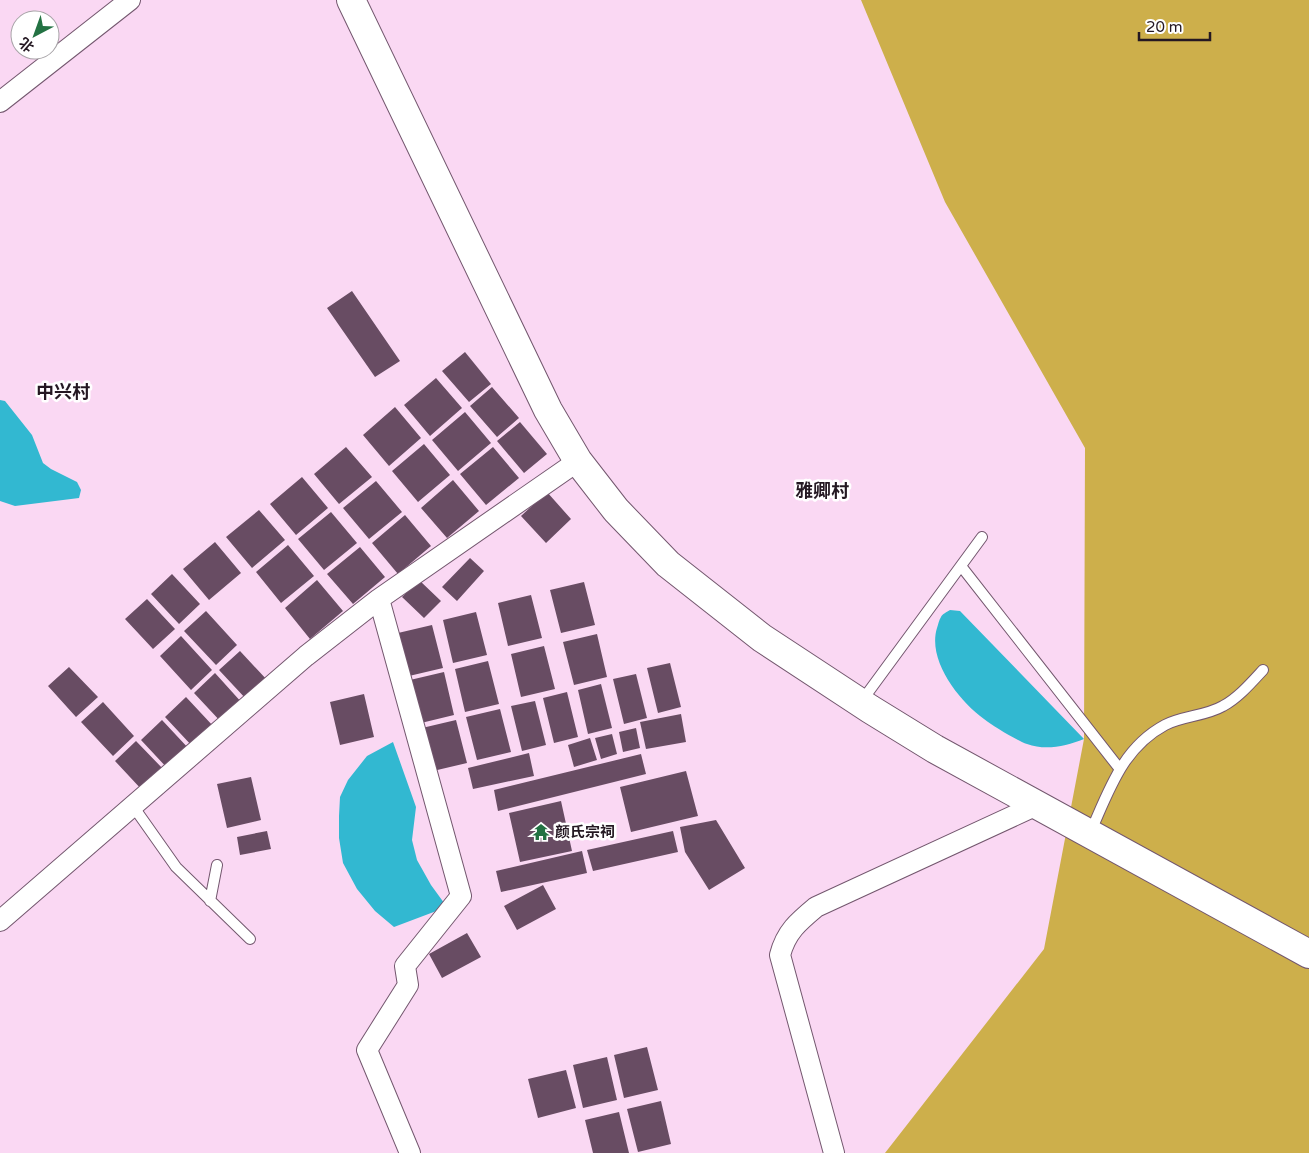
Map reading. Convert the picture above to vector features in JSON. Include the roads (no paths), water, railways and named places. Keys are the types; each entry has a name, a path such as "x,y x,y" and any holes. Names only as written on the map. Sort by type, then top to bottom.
{"main road":[{"path":"351,0 544,401 578,461 616,510 668,564 762,638 935,749 1309,954"}],"street":[{"path":"0,102 130,0"},
{"path":"0,921 306,656 379,599 578,461"},
{"path":"379,599 461,896 405,966 408,985 367,1050 410,1153"},
{"path":"834,1153 780,955 784,941 798,922 816,907 1036,805"}],"lane":[{"path":"861,703 982,537"},
{"path":"961,566 1119,768"},
{"path":"1090,834 1119,768 1139,743 1165,725 1223,707 1249,686 1262,670"},
{"path":"133,806 176,867 250,940"},
{"path":"210,901 217,865"}],"water":[{"path":"0,400 5,401 32,435 43,463 77,482 81,490 79,498 15,506 0,501"},
{"path":"950,610 960,611 1084,739 1056,747 1034,746 1005,733 974,711 947,679 937,653 935,640 940,618"},
{"path":"393,742 416,807 412,840 417,860 431,885 447,907 394,927 375,911 357,889 343,863 339,838 340,797 348,780 367,756"}],"place":[{"name":"颜氏宗祠","path":"541,832"}],"district":[{"name":"中兴村","path":"63,392"},
{"name":"雅卿村","path":"822,491"}]}
